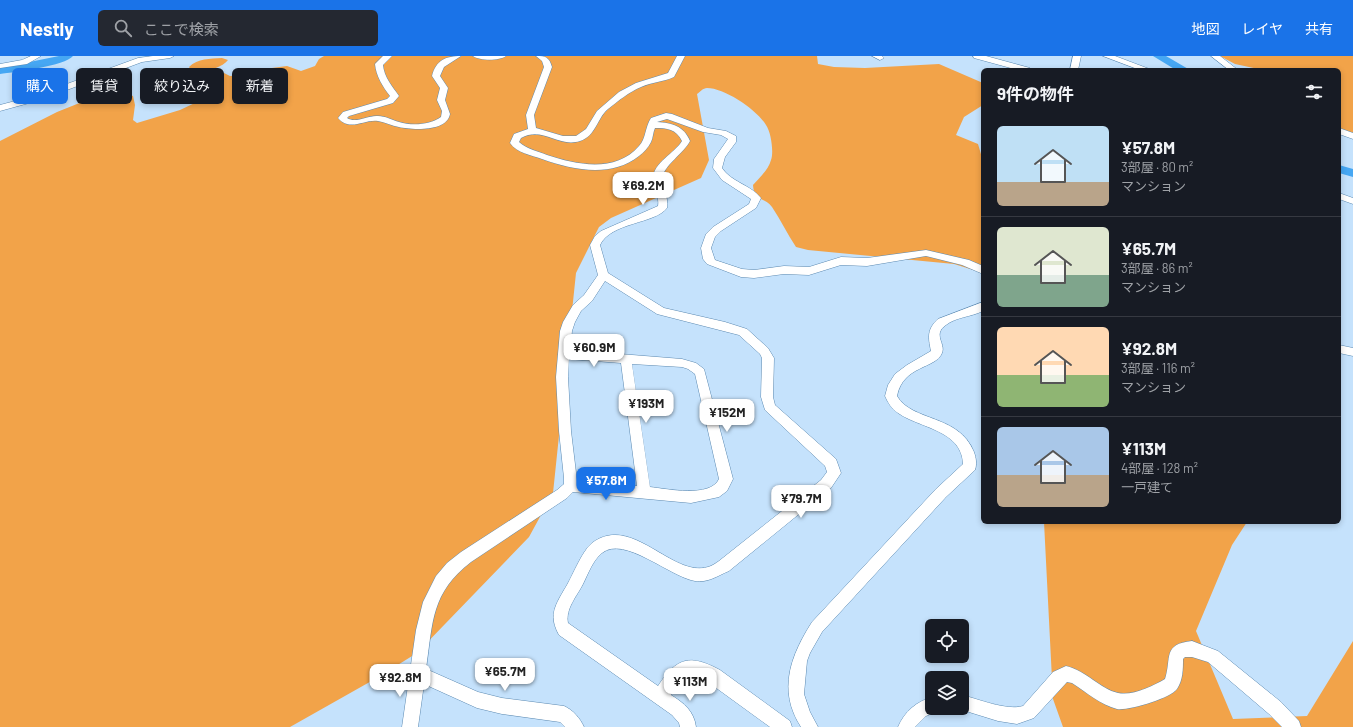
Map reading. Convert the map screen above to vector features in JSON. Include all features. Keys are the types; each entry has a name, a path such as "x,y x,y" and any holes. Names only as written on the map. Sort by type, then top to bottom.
{"street":[{"path":"0,66 24,62 37,56"},
{"path":"0,108 37,98 139,58 170,56"},
{"path":"388,56 379,64 379,71 394,96 390,101 346,114 342,118 346,122 355,123 372,118 387,119 400,124 434,124 445,117 446,113 441,101 444,88 436,76 437,70 449,59 457,56"},
{"path":"478,56 490,58 502,56"},
{"path":"532,130 530,115 548,67 546,60 540,56"},
{"path":"681,56 670,76 638,85 621,95 600,112 590,130 580,138 567,139 532,130 517,136 514,143 524,150 553,160 577,167 594,168 620,163 635,156 648,141 651,125 657,118 668,116 706,130 723,133 733,138 732,142 718,161 717,167 719,172 724,177 753,194 756,198 753,206 717,229 710,236 706,253 711,262 716,265 747,274 784,270 809,271 841,261 867,262 926,253 965,262 981,269"},
{"path":"977,56 1020,68"},
{"path":"1074,68 1077,56"},
{"path":"1107,56 1142,68"},
{"path":"1215,56 1231,68"},
{"path":"651,125 668,125 676,128 685,137 686,141 683,147 662,167 658,174 657,179 664,197 662,208 654,213 606,232 598,239 595,244 604,275 661,311 734,328 743,332 764,351 768,358 767,398 769,407 832,464 834,473 826,484 724,566 708,574 693,575 672,567 640,548 622,542 610,542 598,548 563,606 559,619 564,630 678,709 687,720 688,727"},
{"path":"1341,132 1353,136"},
{"path":"1341,197 1353,201"},
{"path":"410,727 430,602 440,581 452,568 466,557 562,494 570,486 571,478 565,431 562,377 566,331 577,308 597,287 604,275"},
{"path":"810,727 803,716 796,694 799,661 804,648 817,627 841,600 941,493 970,466 971,459 968,451 959,439 931,422 911,416 899,408 891,396 894,382 909,369 932,358 935,355 937,352 934,332 938,325 948,318 977,310 981,307"},
{"path":"1341,349 1353,352"},
{"path":"565,354 682,363 692,366 700,372 726,479 722,487 714,493 691,497 570,486"},
{"path":"626,359 644,492"},
{"path":"969,705 998,713 1017,716 1028,712 1059,678 1066,674 1075,676 1104,695 1117,701 1128,702 1162,690 1171,685 1174,679 1176,656 1181,650 1192,649 1213,656 1230,668 1275,708 1292,727"},
{"path":"661,696 672,679 681,670 696,666 714,676 784,727"},
{"path":"418,673 477,700 502,706 564,714 576,727"},
{"path":"906,727 912,718 925,707"}],"shaded area":[{"path":"324,56 817,56 818,64 834,67 865,68 939,64 981,82 981,106 964,117 956,135 978,144 981,154 981,272 954,264 808,250 796,247 772,207 758,197 754,190 753,185 766,170 772,156 771,137 768,128 756,113 740,101 714,89 704,89 697,94 709,160 701,178 611,218 599,227 576,273 553,493 529,537 417,653 375,679 290,727 0,727 0,141 57,112 77,104 132,104 132,96 135,105 133,120 137,123 180,110 193,104 224,104 224,73 232,76 232,104 288,104 288,68 272,68 287,66 301,71 315,66 319,59"},
{"path":"1220,56 1353,56 1353,133 1341,129 1341,68 1254,68 1235,64"},
{"path":"222,58 228,60 216,68 189,67 200,60"},
{"path":"1044,524 1246,524 1232,545 1196,631 1233,719 1307,716 1353,641 1353,727 1063,727 1053,699"}],"waterway":[{"path":"0,71 56,61 68,56"},
{"path":"1158,56 1180,68"},
{"path":"1341,170 1353,173"}]}
